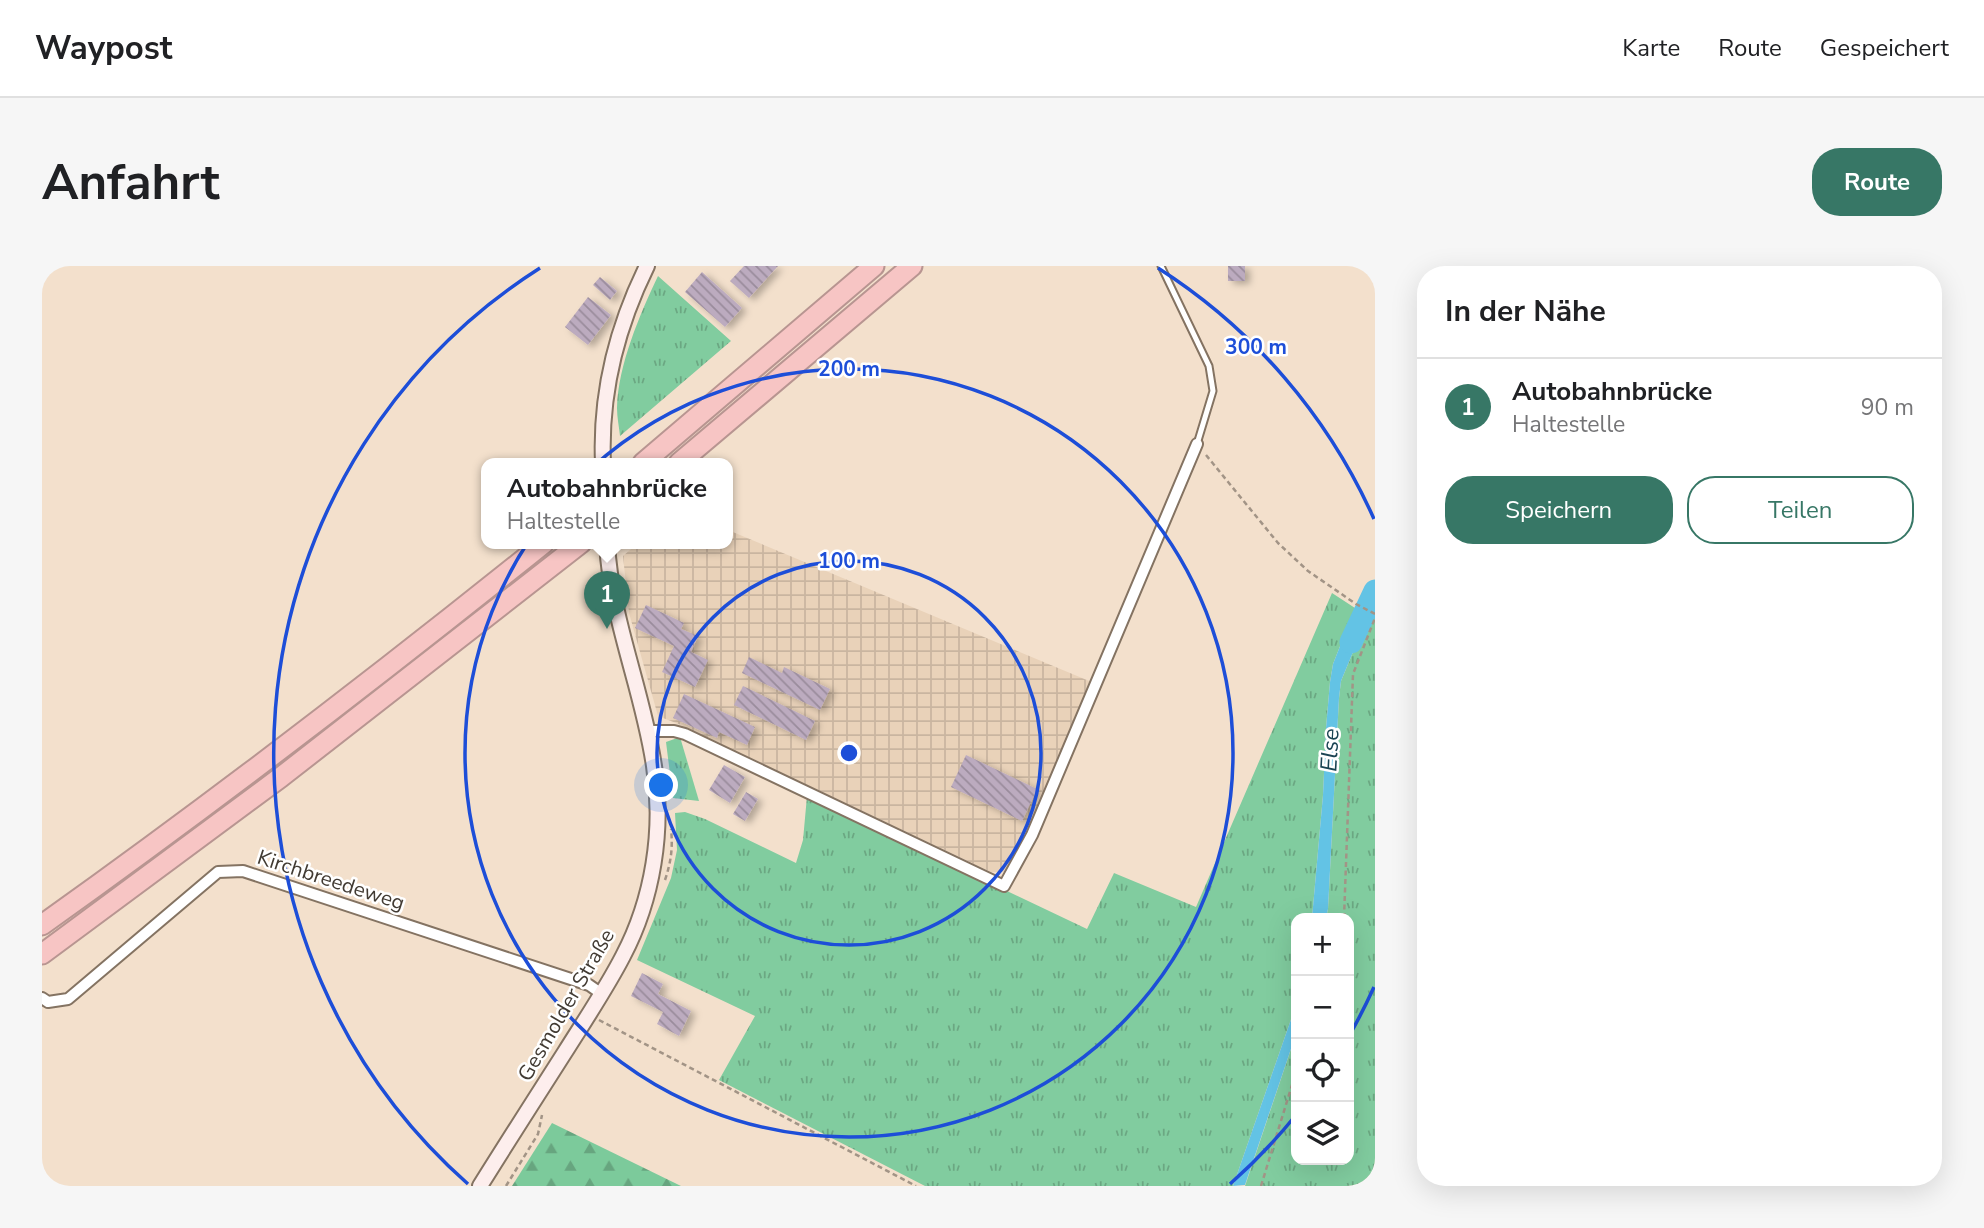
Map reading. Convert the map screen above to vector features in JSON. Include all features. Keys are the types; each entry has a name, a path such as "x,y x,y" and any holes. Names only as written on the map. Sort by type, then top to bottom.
{"highway":[{"path":"649,458 874,266"},
{"path":"684,458 912,266"},
{"path":"42,925 269,758 537,549"},
{"path":"42,954 281,777 574,549"}],"street":[{"path":"603,458 604,414 613,358 632,296 647,266"},
{"path":"648,731 674,731 685,734 1004,886 1032,835 1197,444"},
{"name":"Gesmolder Straße","path":"480,1186 624,955 652,873 658,806 655,768 648,731 612,595 608,549"},
{"name":"Kirchbreedeweg","path":"42,998 48,1002 68,999 218,872 243,871 590,985 602,994"}],"lane":[{"path":"1161,266 1209,366 1213,391 1197,444"}],"path":[{"path":"1197,444 1278,543 1308,571 1374,615 1353,674 1344,913"},
{"path":"590,1013 916,1186"},
{"path":"1261,1186 1291,1088"}],"shaded area":[{"path":"733,532 1094,683 1031,826 1005,872 991,872 658,716 629,613 623,556 631,549 733,549"}],"green space":[{"path":"658,276 731,341 620,436 617,408 621,375 637,323"},
{"path":"1332,593 1355,608 1333,664 1330,682 1312,913 1291,913 1291,1019 1233,1186 925,1186 719,1080 755,1016 637,960 671,878 677,850 675,813 685,812 705,819 796,863 803,840 807,796 1087,929 1114,873 1196,907"},
{"path":"1368,616 1375,617 1375,1186 1245,1186 1291,1049 1291,1165 1354,1165 1354,913 1327,913 1341,681"},
{"path":"680,737 699,801 673,798 666,742"},
{"path":"552,1123 681,1186 512,1186"}],"water":[{"path":"1355,608 1368,616 1341,681 1328,909 1327,913 1312,913 1326,728 1333,664"},
{"path":"1291,1019 1291,1049 1245,1185 1233,1186"}],"building":[{"path":"744,266 778,266 749,298 730,281"},
{"path":"1228,266 1245,266 1245,281 1228,281"},
{"path":"702,272 742,308 725,327 685,292"},
{"path":"600,277 617,291 610,300 593,285"},
{"path":"588,297 611,315 588,345 565,327"},
{"path":"646,605 684,623 681,629 698,636 691,652 708,660 695,687 662,672 674,646 635,628"},
{"path":"749,657 782,673 784,667 830,689 820,710 742,673"},
{"path":"743,686 815,721 806,740 734,705"},
{"path":"684,694 755,727 747,745 719,732 717,738 673,718"},
{"path":"966,755 1037,789 1022,821 951,787"},
{"path":"724,765 745,777 730,803 709,790"},
{"path":"746,792 758,799 745,821 733,814"},
{"path":"642,973 663,984 658,994 691,1011 679,1036 657,1024 663,1012 631,996"}],"waterway":[{"name":"Else","path":"1351,642 1375,591"}],"place":[{"name":"Autobahnbrücke","path":"607,629"}]}
